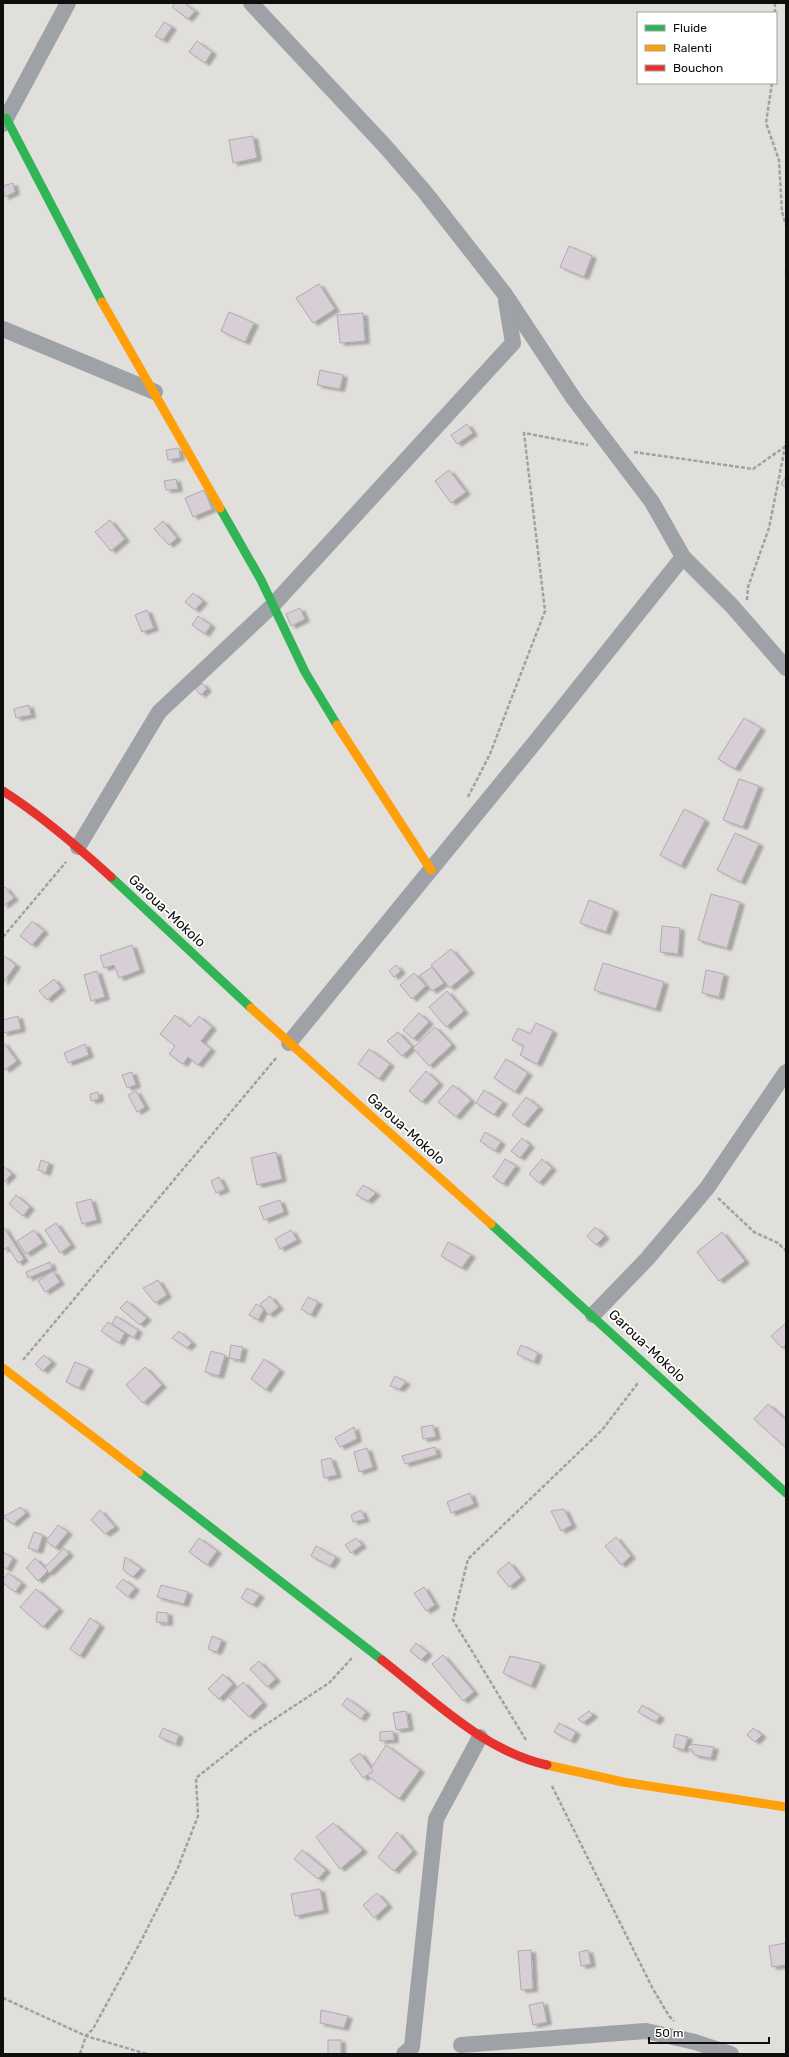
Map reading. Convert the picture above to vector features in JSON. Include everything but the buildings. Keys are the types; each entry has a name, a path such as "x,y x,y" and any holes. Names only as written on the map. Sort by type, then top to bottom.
{"street":[{"path":"68,3 5,121 93,285 261,580 272,606 305,672 347,741 430,870"},
{"path":"251,3 389,151 424,191 504,293 574,399 610,449 652,502 683,557 732,606 786,668"},
{"path":"78,847 159,712 272,606 513,343 504,293"},
{"path":"3,329 154,392"},
{"path":"289,1043 683,557"},
{"name":"Garoua-Mokolo","path":"3,791 28,806 78,847 289,1043 786,1493"},
{"path":"592,1316 647,1259 707,1188 786,1072"},
{"path":"3,1368 273,1573 480,1737 514,1754 541,1764 623,1782 786,1807"},
{"path":"404,2054 412,2047 436,1819 480,1737"},
{"path":"473,2054 461,2044 630,2031 659,2033 695,2042 732,2054"}],"path":[{"path":"772,84 766,123 779,160 782,212 786,225"},
{"path":"786,270 786,277"},
{"path":"466,802 490,754 545,612 524,434 610,449 753,469 785,446"},
{"path":"747,602 748,587 769,528 786,442"},
{"path":"3,937 78,847"},
{"path":"11,1374 289,1043"},
{"path":"707,1188 754,1232 778,1243 786,1251"},
{"path":"639,1381 602,1430 468,1559 453,1620 541,1764 653,1989 669,2016 695,2042"},
{"path":"80,2054 86,2036 93,2029 112,1995 177,1870 198,1816 196,1778 253,1733 329,1683 364,1645"},
{"path":"3,1998 86,2036 147,2054"}],"traffic: fast":[{"path":"6,118 102,302"},
{"path":"220,508 261,580 305,672 337,725"},
{"path":"111,877 251,1008"},
{"path":"491,1224 786,1493"},
{"path":"139,1472 382,1660"}],"traffic: slow":[{"path":"102,302 220,508"},
{"path":"337,725 431,870"},
{"path":"251,1008 491,1224"},
{"path":"3,1368 139,1472"},
{"path":"547,1765 623,1782 786,1807"}],"traffic: jam":[{"path":"3,791 59,832 111,877"},
{"path":"382,1660 440,1707 480,1736 524,1758 547,1765"}]}
